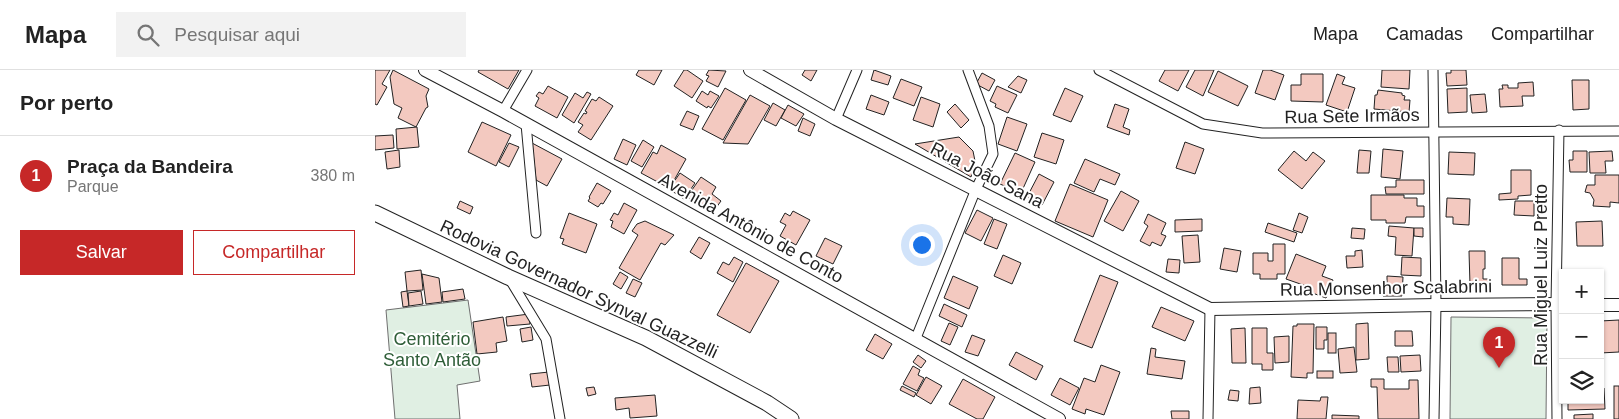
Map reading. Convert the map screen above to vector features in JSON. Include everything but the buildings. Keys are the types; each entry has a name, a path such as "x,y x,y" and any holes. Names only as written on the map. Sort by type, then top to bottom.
{"main road":[{"name":"Rodovia Governador Synval Guazzelli","path":"375,213 508,277 646,338 767,403 791,419"}],"street":[{"name":"Avenida Antônio de Conto","path":"425,70 916,338 1059,419"},
{"path":"503,111 527,70"},
{"name":"Rua João Sana","path":"750,70 837,119 1210,309"},
{"path":"837,119 857,70"},
{"path":"916,338 976,189 993,154 989,126 968,70"},
{"name":"Rua Sete Irmãos","path":"1099,70 1203,124 1263,133 1619,131"},
{"path":"1433,70 1436,305 1433,419"},
{"path":"526,124 536,233"},
{"name":"Rua Miguel Luiz Pretto","path":"1559,130 1560,269"},
{"path":"508,277 545,339 560,419"},
{"name":"Rua Monsenhor Scalabrini","path":"1210,309 1559,304"},
{"path":"1604,304 1619,305"},
{"path":"1208,419 1210,309"},
{"name":"Rua Miguel Luiz Pretto","path":"1557,419 1560,314"}],"green space":[{"name":"Cemitério Santo Antão","path":"468,300 480,381 457,385 460,419 395,419 386,310"},
{"path":"1451,317 1547,318 1546,419 1450,419"}],"place":[{"name":"Praça da Bandeira","path":"1499,368"}]}
